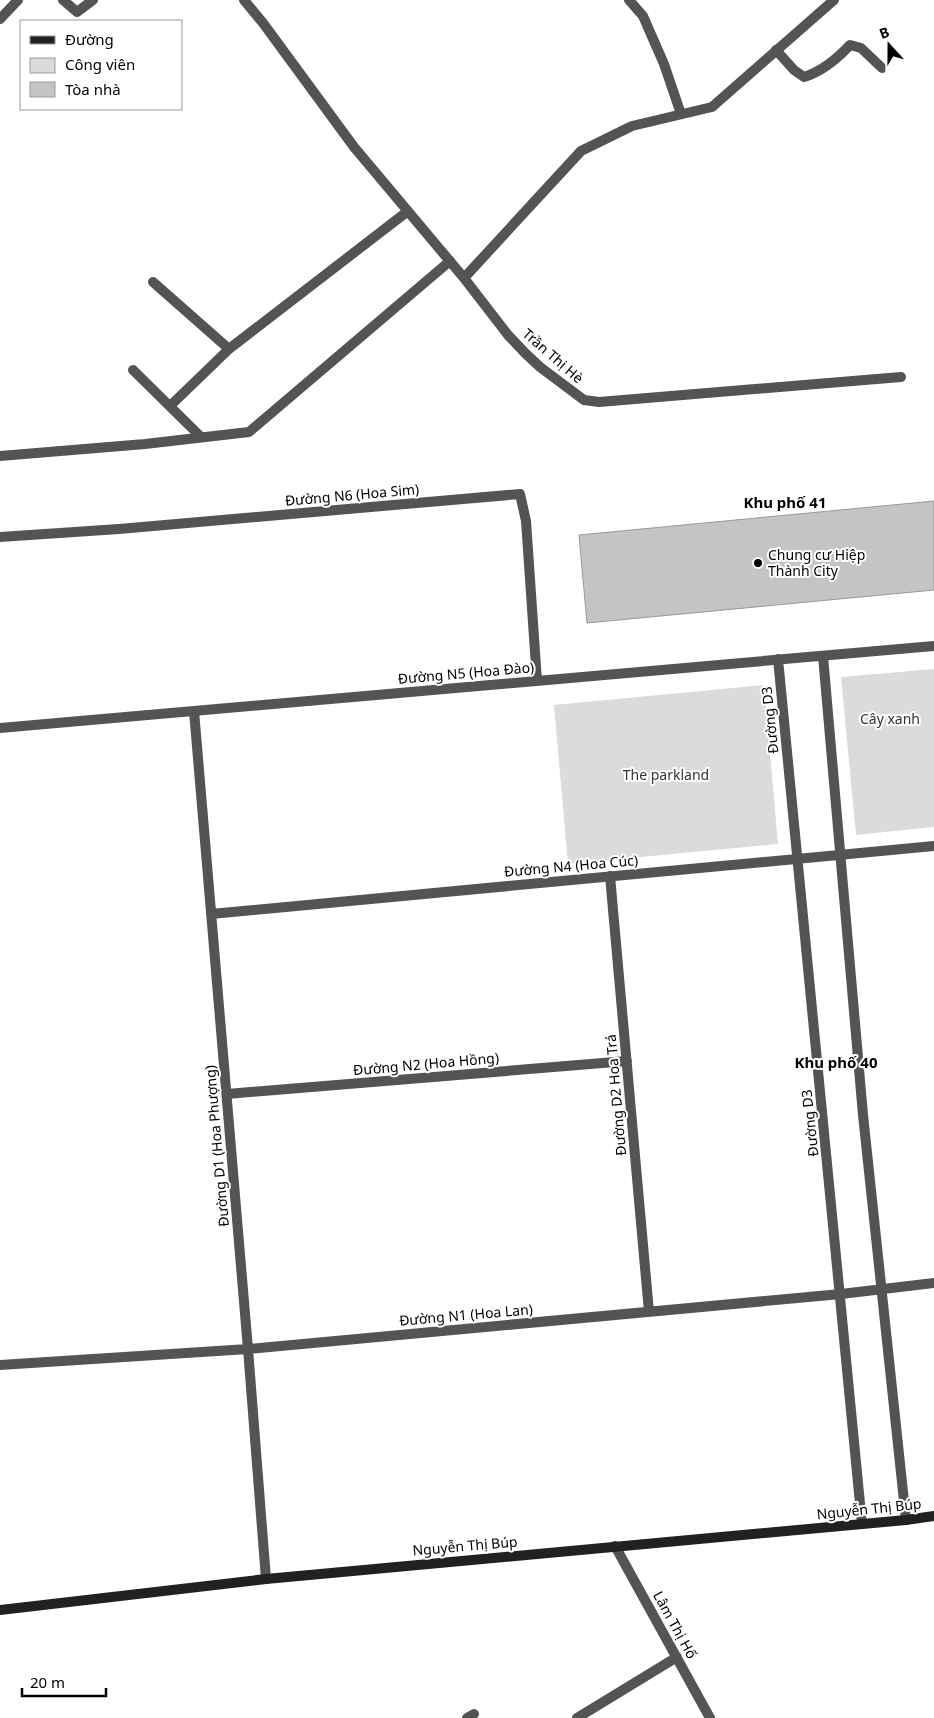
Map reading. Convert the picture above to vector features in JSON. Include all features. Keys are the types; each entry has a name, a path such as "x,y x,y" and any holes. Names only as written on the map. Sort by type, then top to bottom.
{"street":[{"path":"0,19 18,0"},
{"path":"64,0 78,12 93,0"},
{"name":"Trần Thị Hè","path":"244,0 354,147 464,278 508,335 525,353 580,397 591,402 599,402 902,377"},
{"path":"629,0 643,16 664,64 681,114"},
{"path":"464,278 581,151 632,126 712,107 834,0"},
{"path":"776,50 794,70 804,77 816,73 838,57 850,45 862,48 882,68"},
{"path":"170,406 229,349 408,211"},
{"path":"0,456 145,444 249,432 450,261"},
{"path":"153,282 229,349"},
{"path":"133,370 202,437"},
{"name":"Đường N6 (Hoa Sim)","path":"0,537 119,530 520,494 526,521 537,681"},
{"name":"Đường N5 (Hoa Đào)","path":"0,728 934,646"},
{"path":"823,656 863,1115 906,1520"},
{"name":"Đường D3","path":"778,659 862,1524"},
{"name":"Đường D1 (Hoa Phượng)","path":"194,711 266,1579"},
{"name":"Đường N4 (Hoa Cúc)","path":"211,914 934,846"},
{"name":"Đường D2 Hoa Trá","path":"610,876 649,1312"},
{"name":"Đường N2 (Hoa Hồng)","path":"227,1094 627,1061"},
{"name":"Đường N1 (Hoa Lan)","path":"0,1365 248,1349 841,1294 934,1283"},
{"name":"Nguyễn Thị Búp","path":"0,1610 266,1579 934,1516"},
{"name":"Lâm Thị Hố","path":"615,1546 710,1718"},
{"path":"577,1718 676,1657"}],"green space":[{"name":"Cây xanh","path":"934,669 934,827 856,835 841,677"},
{"name":"The parkland","path":"764,685 778,844 568,864 554,705"}],"building":[{"name":"Chung cư Hiệp Thành City","path":"934,501 934,590 587,623 579,535"}],"place":[{"name":"Chung cư Hiệp Thành City","path":"758,563"}],"district":[{"name":"Khu phố 41","path":"785,503"},
{"name":"Khu phố 40","path":"836,1063"}]}
